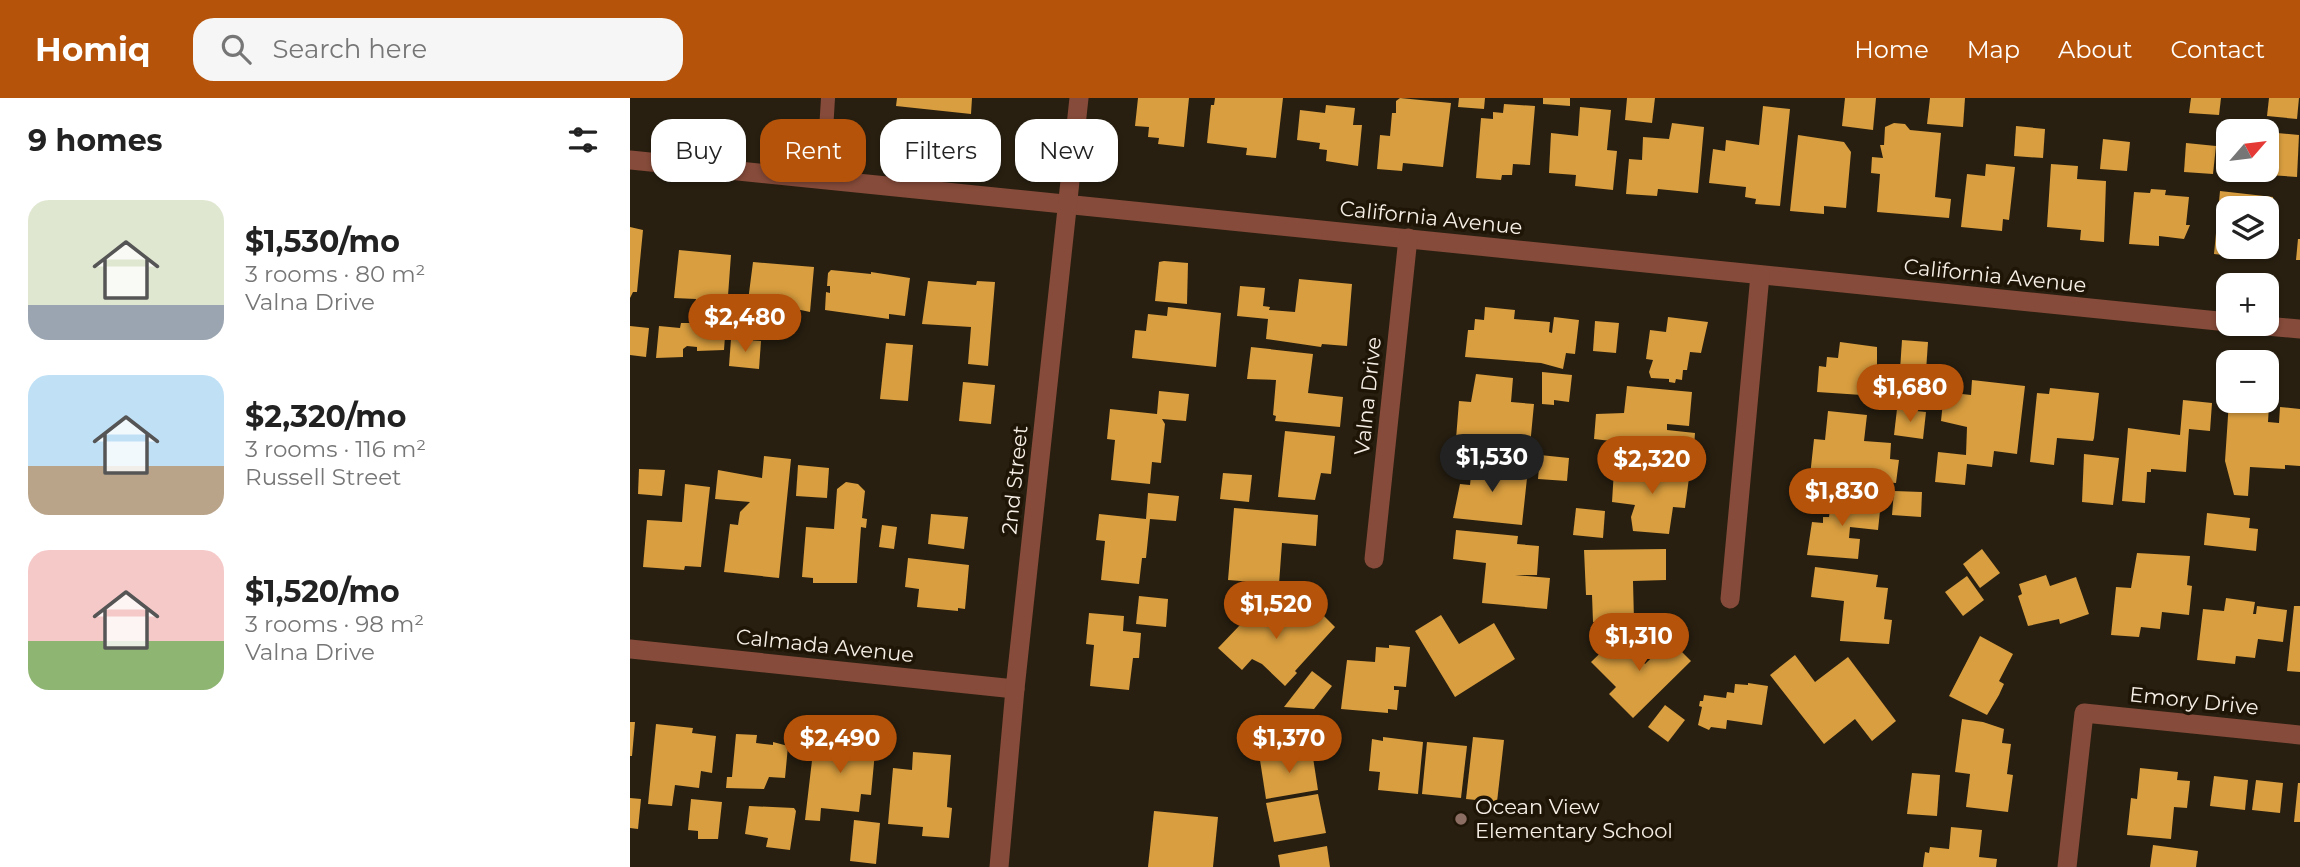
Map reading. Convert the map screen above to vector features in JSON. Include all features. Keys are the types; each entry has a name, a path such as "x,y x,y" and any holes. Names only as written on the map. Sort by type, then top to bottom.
{"street":[{"name":"2nd Street","path":"999,867 1015,689 1079,98"},
{"name":"California Avenue","path":"630,160 760,173"},
{"name":"California Avenue","path":"844,182 2216,321"},
{"name":"Valna Drive","path":"1374,559 1408,238"},
{"path":"1730,599 1760,275"},
{"path":"2279,328 2300,330"},
{"name":"Calmada Avenue","path":"630,649 1015,689"},
{"name":"Emory Drive","path":"2067,867 2084,713 2300,735"}],"lane":[{"path":"827,119 828,98"}],"building":[{"path":"897,98 972,98 971,114 896,106"},
{"path":"1138,98 1189,98 1184,147 1158,144 1159,138 1148,137 1149,127 1135,126"},
{"path":"1215,98 1283,98 1276,158 1246,155 1247,148 1207,143 1211,105 1214,105"},
{"path":"1400,98 1451,103 1443,167 1403,163 1402,171 1377,169 1380,135 1390,136 1392,113 1396,113 1396,101"},
{"path":"1459,98 1485,98 1484,109 1458,107"},
{"path":"1543,98 1570,98 1570,106 1543,104"},
{"path":"1627,98 1655,98 1652,123 1625,120"},
{"path":"1845,98 1876,98 1873,130 1842,126"},
{"path":"1930,98 1965,98 1963,127 1927,124"},
{"path":"2191,98 2221,98 2219,115 2189,113"},
{"path":"2269,98 2299,98 2297,119 2267,116"},
{"path":"1504,104 1535,106 1530,165 1513,164 1512,175 1502,175 1501,180 1476,178 1481,118 1493,119 1493,112 1503,113"},
{"path":"1326,105 1355,108 1353,125 1362,125 1358,166 1326,161 1327,150 1319,149 1320,143 1297,140 1300,110 1325,113"},
{"path":"1763,106 1790,109 1780,206 1755,204 1756,199 1745,197 1746,187 1709,183 1713,149 1725,151 1726,140 1759,145"},
{"path":"1580,107 1611,110 1607,150 1617,151 1613,190 1575,186 1576,175 1549,173 1551,133 1578,136"},
{"path":"1672,123 1704,127 1698,193 1658,189 1657,196 1626,194 1629,159 1642,160 1643,137 1669,139"},
{"path":"1894,123 1905,124 1910,130 1941,133 1935,197 1951,199 1949,218 1877,212 1880,174 1871,173 1872,157 1883,158 1880,145 1884,145 1885,127"},
{"path":"2016,126 2045,129 2043,158 2014,156"},
{"path":"2279,133 2299,135 2297,177 2279,176"},
{"path":"1798,135 1844,142 1851,152 1846,208 1824,206 1824,214 1790,211"},
{"path":"2103,139 2130,142 2127,171 2100,169"},
{"path":"2186,143 2216,146 2213,174 2184,172"},
{"path":"1986,164 2015,167 2009,220 2003,219 2002,231 1961,227 1967,174 1985,176"},
{"path":"2051,164 2078,166 2077,179 2106,181 2104,242 2080,240 2081,230 2047,227"},
{"path":"2151,189 2166,190 2165,195 2189,197 2186,225 2190,225 2184,239 2159,236 2159,246 2129,244 2134,192 2150,193"},
{"path":"2220,191 2264,196 2220,196"},
{"path":"630,227 643,230 637,292 633,292 630,298"},
{"path":"2298,239 2300,260 2296,260"},
{"path":"679,250 731,255 724,350 697,351 697,347 687,346 683,349 683,357 656,358 659,326 680,328 681,323 693,323 696,299 674,298"},
{"path":"753,262 814,267 810,312 782,306 781,309 766,310 759,307 759,303 748,301"},
{"path":"1159,262 1188,263 1187,304 1155,301"},
{"path":"831,270 910,278 905,316 889,314 889,319 825,310 826,292 830,293 830,286 827,286 828,273"},
{"path":"1299,279 1352,284 1347,346 1322,344 1321,347 1266,339 1268,319 1237,316 1240,286 1265,288 1263,306 1270,307 1269,310 1295,312"},
{"path":"928,281 976,285 977,281 995,282 988,366 968,364 971,327 922,324"},
{"path":"1168,307 1221,313 1216,367 1132,358 1135,330 1146,331 1148,314 1167,316"},
{"path":"1485,307 1515,310 1514,319 1550,322 1549,332 1552,333 1554,317 1579,320 1575,354 1566,353 1563,369 1541,363 1465,357 1468,330 1474,330 1475,319 1484,320"},
{"path":"1668,317 1708,322 1701,353 1690,352 1687,370 1683,370 1682,380 1676,379 1675,383 1669,382 1669,379 1651,378 1649,372 1653,360 1646,359 1650,330 1666,332"},
{"path":"1595,321 1619,323 1616,353 1593,351"},
{"path":"630,326 649,328 646,357 630,355"},
{"path":"731,339 761,341 759,369 729,366"},
{"path":"1902,340 1928,342 1926,371 1900,370"},
{"path":"1840,342 1877,347 1877,396 1817,392 1819,366 1826,367 1827,357 1838,358"},
{"path":"886,343 913,345 908,401 880,399"},
{"path":"1251,347 1313,354 1308,393 1343,397 1340,427 1275,421 1276,416 1273,415 1276,380 1247,379"},
{"path":"1542,372 1572,375 1569,402 1554,400 1554,405 1542,404"},
{"path":"1476,374 1513,378 1511,402 1534,404 1530,446 1456,439 1459,401 1471,402"},
{"path":"1972,380 2025,386 2017,454 1994,451 1992,467 1967,464 1965,485 1935,482 1938,452 1966,455 1967,427 1941,421 1944,392 1971,395"},
{"path":"963,382 995,385 991,424 959,421"},
{"path":"1627,386 1692,392 1689,426 1667,424 1667,430 1695,433 1693,462 1609,452 1611,441 1594,439 1596,414 1624,413"},
{"path":"2050,388 2099,393 2093,441 2057,438 2054,465 2030,462 2037,393 2049,394"},
{"path":"1159,391 1189,394 1186,421 1162,419 1165,424 1161,463 1152,462 1150,484 1111,480 1115,440 1107,439 1110,409 1157,414"},
{"path":"2183,400 2212,403 2210,431 2189,429 2186,472 2151,469 2151,472 2147,472 2145,503 2122,501 2128,428 2180,435"},
{"path":"2280,407 2300,409 2300,466 2285,465 2285,469 2250,467 2248,496 2234,495 2225,461 2228,413 2269,413 2268,422 2279,423"},
{"path":"1897,409 1926,412 1923,439 1894,435"},
{"path":"1828,411 1867,415 1864,441 1891,443 1890,459 1899,460 1896,483 1810,476 1814,439 1825,440"},
{"path":"1285,431 1335,436 1331,474 1321,473 1315,500 1278,497"},
{"path":"2084,454 2119,458 2113,505 2082,502"},
{"path":"1485,455 1490,455 1489,458 1508,459 1507,471 1516,472 1515,477 1527,478 1522,525 1453,518 1460,484 1470,485 1473,457 1484,458"},
{"path":"1540,455 1569,458 1567,481 1538,479"},
{"path":"764,456 791,459 779,578 724,572 730,524 738,525 740,512 750,502 715,499 718,470 762,478"},
{"path":"798,465 829,468 827,498 796,496"},
{"path":"1651,467 1690,470 1685,508 1673,507 1669,534 1633,531 1631,517 1635,505 1612,502 1614,470 1650,473"},
{"path":"639,469 665,470 662,496 638,494"},
{"path":"1223,473 1252,475 1249,502 1220,499"},
{"path":"846,482 858,484 865,491 862,518 867,519 866,528 861,527 857,583 813,583 813,578 802,577 806,527 834,529 837,489"},
{"path":"685,484 710,487 701,567 685,566 684,570 643,567 647,520 682,522"},
{"path":"1894,491 1922,492 1921,517 1892,515"},
{"path":"1148,493 1179,496 1176,521 1150,519 1146,558 1142,558 1139,584 1101,580 1105,541 1096,540 1099,514 1146,519"},
{"path":"1832,494 1862,497 1863,509 1880,511 1878,530 1850,527 1849,538 1860,539 1858,559 1807,555 1812,522 1823,523 1823,517 1829,517"},
{"path":"1234,508 1318,515 1316,546 1282,543 1279,584 1228,580"},
{"path":"1576,508 1605,511 1603,538 1573,535"},
{"path":"2207,513 2250,518 2249,528 2258,529 2256,551 2204,545"},
{"path":"931,514 968,517 964,549 928,544"},
{"path":"882,525 897,527 894,549 879,547"},
{"path":"1456,530 1518,536 1517,544 1539,546 1537,575 1515,575 1550,578 1547,609 1482,603 1486,563 1453,559"},
{"path":"1666,549 1666,580 1633,581 1634,621 1593,622 1592,595 1586,595 1584,550"},
{"path":"1982,549 2000,573 1980,588 1963,564"},
{"path":"2137,553 2190,556 2187,585 2192,586 2189,615 2162,612 2160,629 2141,627 2139,637 2111,635 2116,587 2131,588"},
{"path":"908,558 969,565 965,609 958,608 958,611 917,607 919,589 905,587"},
{"path":"1815,567 1878,575 1876,587 1888,588 1884,619 1892,620 1889,644 1840,641 1844,601 1811,597"},
{"path":"2046,575 2050,586 2076,577 2089,614 2060,624 2059,619 2028,626 2018,596 2022,594 2019,584"},
{"path":"1967,576 1984,600 1963,616 1945,592"},
{"path":"1139,596 1168,599 1166,627 1136,624"},
{"path":"2226,598 2255,602 2253,614 2256,614 2257,606 2287,610 2283,642 2258,639 2255,658 2236,656 2235,664 2197,660 2203,609 2224,611"},
{"path":"1262,602 1283,622 1286,619 1294,627 1314,606 1335,627 1285,686 1262,664 1252,659 1242,670 1218,648"},
{"path":"2294,606 2300,606 2300,672 2287,671"},
{"path":"1089,613 1124,616 1123,631 1141,633 1139,658 1133,658 1129,690 1090,686 1094,645 1086,644"},
{"path":"1441,615 1459,644 1494,623 1515,659 1455,697 1415,631"},
{"path":"1618,636 1645,664 1670,640 1691,661 1633,718 1609,694 1616,687 1591,662"},
{"path":"1980,636 2013,654 1999,681 2004,684 1987,715 1949,696"},
{"path":"1389,645 1410,647 1406,687 1394,686 1394,690 1399,690 1397,710 1388,709 1388,713 1341,709 1347,660 1375,662 1376,647 1389,648"},
{"path":"1795,655 1815,682 1848,657 1896,721 1872,741 1855,719 1824,744 1770,675"},
{"path":"1312,671 1332,686 1314,709 1284,707"},
{"path":"1735,684 1768,686 1762,725 1727,720 1726,729 1711,727 1709,730 1698,725 1702,707 1699,706 1700,701 1703,701 1704,695 1726,698 1727,692 1734,693"},
{"path":"1665,705 1685,720 1668,742 1648,727"},
{"path":"1962,719 2004,729 2002,743 2011,744 2007,774 2013,775 2008,812 1966,807 1970,774 1955,772"},
{"path":"630,722 635,722 632,756 630,756"},
{"path":"656,724 693,728 692,733 716,736 712,773 701,771 699,788 675,785 672,806 648,804"},
{"path":"736,734 757,735 756,743 773,745 773,742 788,746 785,778 769,777 764,789 726,788 727,777 732,777"},
{"path":"815,735 876,741 871,795 861,794 859,812 821,808 820,821 805,820"},
{"path":"1313,737 1315,747 1262,756 1260,745"},
{"path":"1383,737 1423,742 1418,794 1378,790 1380,772 1369,771 1372,739 1383,741"},
{"path":"1473,737 1504,740 1497,802 1466,799"},
{"path":"1427,742 1467,746 1461,798 1422,794"},
{"path":"1312,751 1318,790 1266,799 1260,760"},
{"path":"913,752 951,755 947,807 952,808 949,838 922,836 923,827 888,824 893,768 912,770"},
{"path":"2140,768 2178,772 2177,780 2190,781 2187,808 2174,807 2171,839 2127,835 2131,798 2137,799"},
{"path":"1912,773 1940,775 1937,816 1907,814"},
{"path":"2214,776 2248,780 2245,810 2210,806"},
{"path":"2256,780 2283,783 2280,813 2252,810"},
{"path":"2298,783 2300,822 2294,822"},
{"path":"1318,794 1326,833 1274,842 1266,803"},
{"path":"630,798 641,799 638,829 630,828"},
{"path":"691,799 722,802 718,839 698,839 698,831 688,830"},
{"path":"749,806 794,808 796,811 790,850 766,847 768,838 745,834"},
{"path":"1154,811 1218,817 1213,867 1148,867"},
{"path":"854,820 880,823 876,864 850,861"},
{"path":"1951,827 1982,830 1979,857 1997,859 1996,867 1923,867 1925,852 1929,853 1930,847 1949,849"},
{"path":"2153,845 2198,851 2196,867 2150,867"},
{"path":"1327,846 1330,867 1280,867 1278,855"}],"place":[{"name":"Ocean View Elementary School","path":"1461,819"}]}
